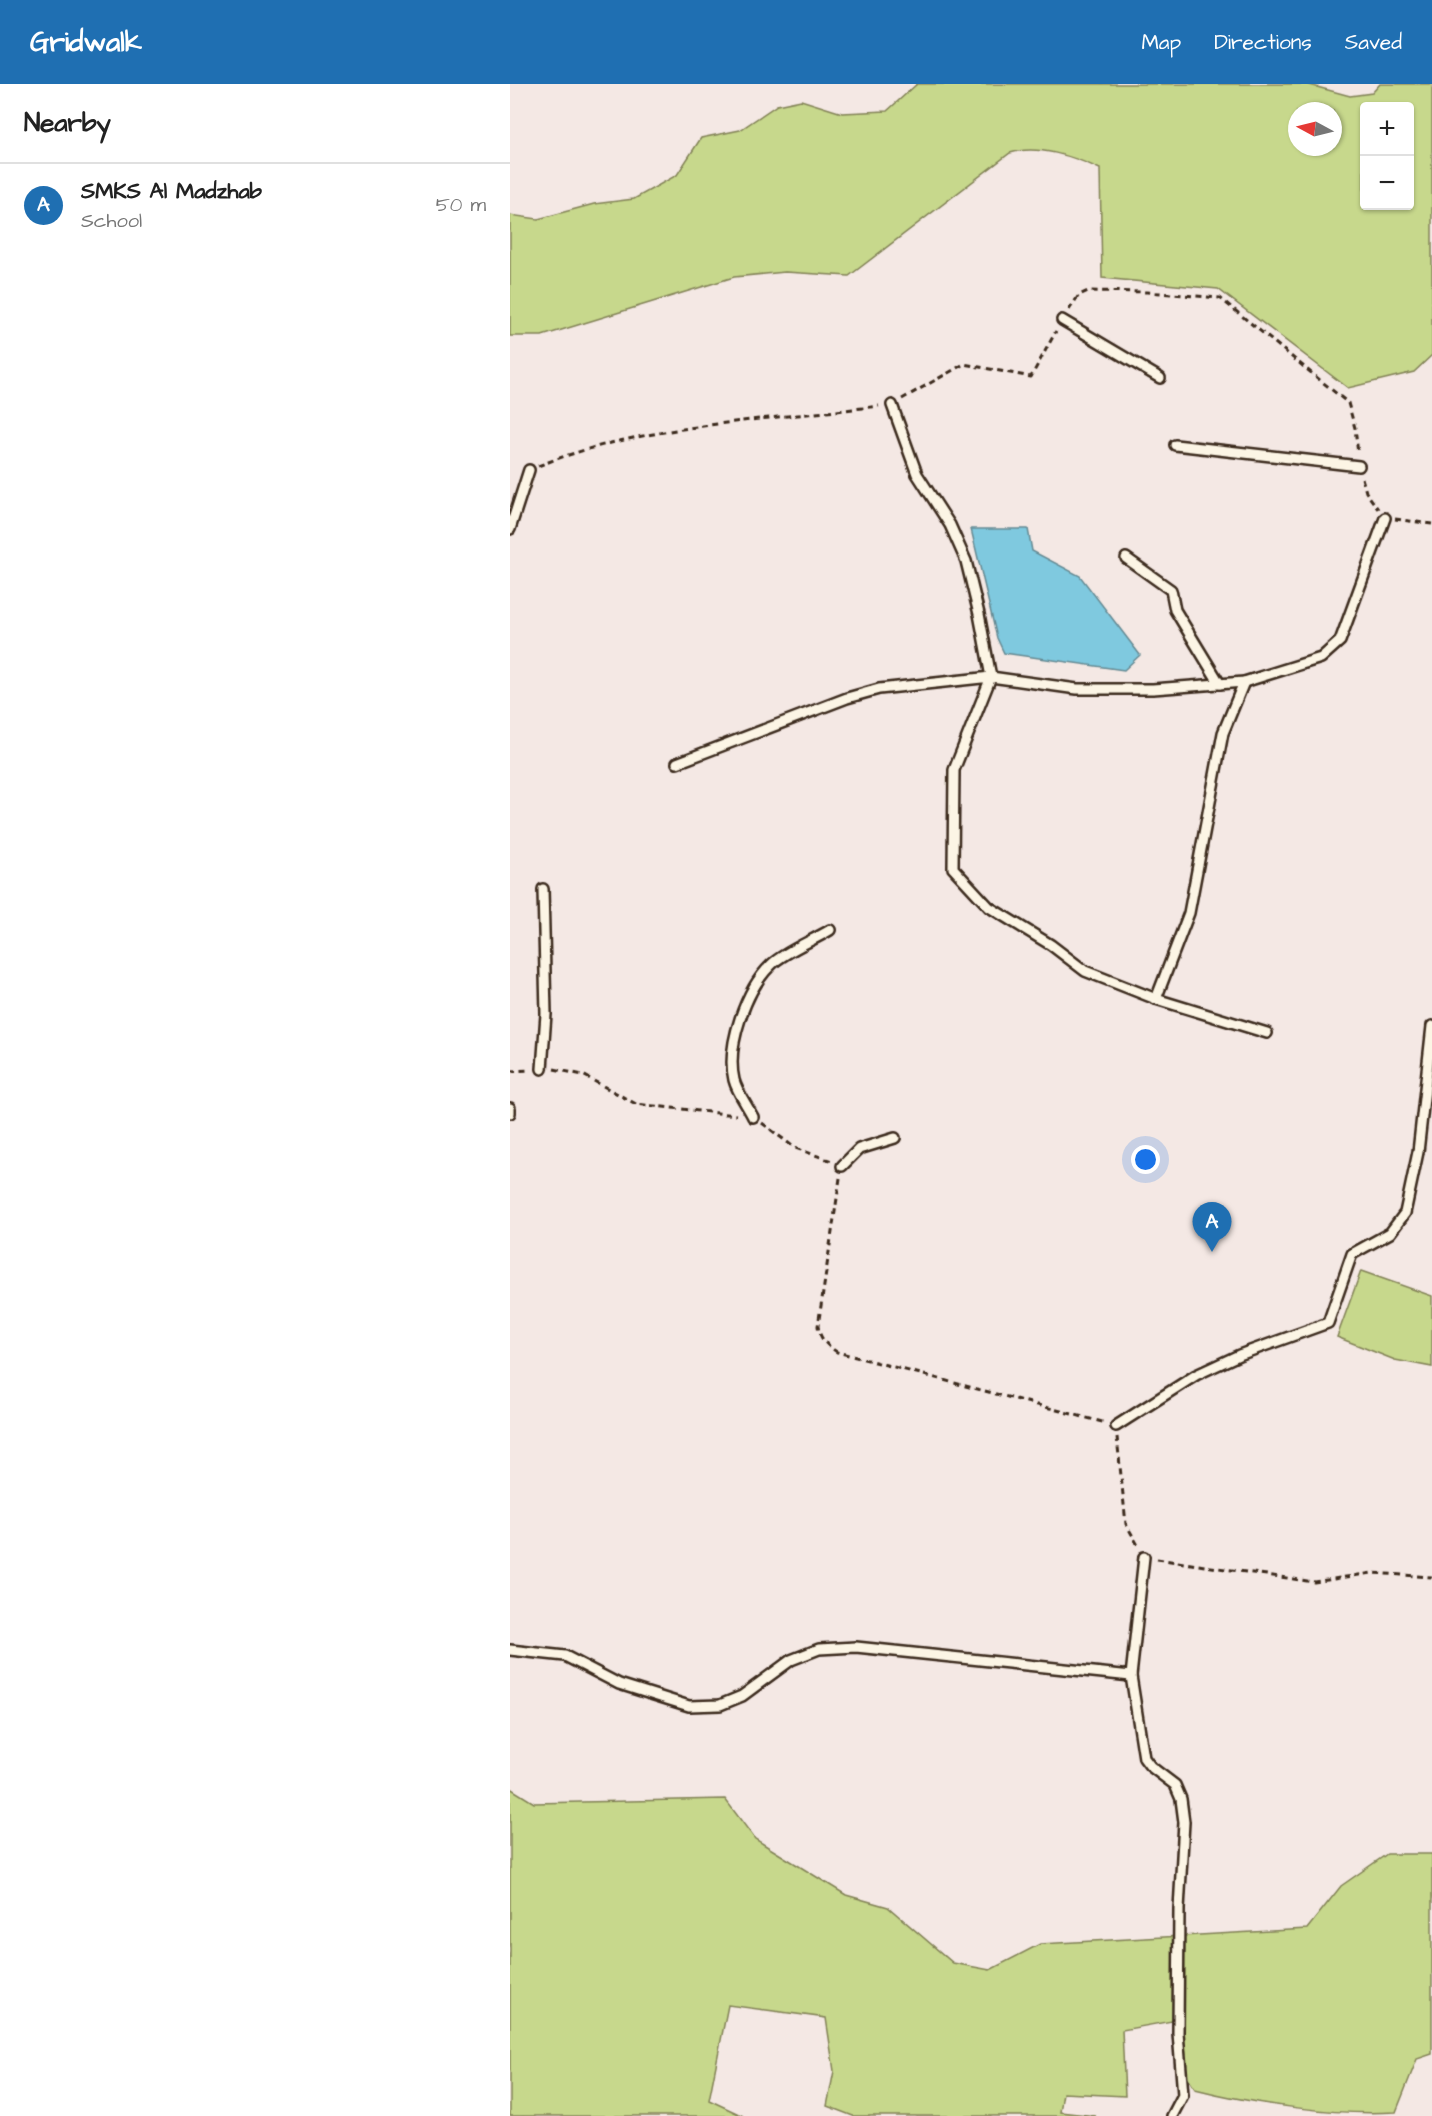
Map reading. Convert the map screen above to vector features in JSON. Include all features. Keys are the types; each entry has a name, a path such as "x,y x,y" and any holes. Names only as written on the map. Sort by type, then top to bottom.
{"lane":[{"path":"1062,320 1160,378"},
{"path":"892,405 917,474 950,525 966,561 991,677 954,770 953,868 989,907 1051,945 1085,970 1156,999 1267,1033"},
{"path":"1175,445 1359,466"},
{"path":"510,529 529,470"},
{"path":"677,763 847,698 879,689 991,677 1077,689 1153,689 1244,682 1321,657 1340,641 1385,518"},
{"path":"1126,558 1171,590 1175,610 1220,684"},
{"path":"1156,999 1189,913 1224,733 1244,682"},
{"path":"542,1070 546,1014 543,890"},
{"path":"753,1117 734,1081 732,1052 737,1027 751,993 771,964 830,930"},
{"path":"1116,1426 1196,1375 1239,1354 1328,1323 1352,1254 1390,1233 1405,1213 1418,1152 1432,1026"},
{"path":"510,1108 510,1113"},
{"path":"843,1166 859,1149 895,1138"},
{"path":"1144,1557 1131,1676 1144,1758 1150,1766 1175,1785 1181,1799 1184,1822 1179,1910 1178,2022 1183,2095 1172,2116"},
{"path":"510,1650 565,1656 619,1684 689,1706 720,1705 742,1696 791,1660 819,1649 856,1647 1131,1676"}],"path":[{"path":"529,470 573,453 668,432 892,405 964,364 1031,377 1062,320 1079,295 1088,291 1147,292 1220,298 1348,404 1355,428 1359,466 1366,492 1385,518 1432,524"},
{"path":"510,1071 557,1069 583,1075 636,1104 753,1117 795,1148 843,1166 818,1326 820,1335 827,1346 837,1352 1116,1426 1126,1524 1144,1557 1314,1582 1372,1573 1432,1577"}],"green space":[{"path":"917,84 1306,84 1350,96 1372,93 1380,84 1432,84 1432,355 1414,372 1348,388 1218,289 1102,278 1100,169 1068,156 1032,150 1010,153 849,276 785,272 734,277 542,336 510,336 510,215 538,219 594,204 634,199 677,175 701,138 740,130 777,105 801,100 842,113 887,111"},
{"path":"1361,1271 1432,1296 1432,1367 1395,1360 1337,1337"},
{"path":"510,1788 534,1803 725,1799 755,1839 846,1895 888,1907 953,1963 990,1970 1040,1944 1307,1929 1341,1886 1387,1854 1432,1854 1432,2054 1417,2059 1396,2112 1373,2113 1295,2108 1195,2089 1187,2077 1177,2020 1122,2030 1125,2096 1063,2093 1060,2112 1096,2116 853,2116 827,2106 834,2071 826,2018 728,2005 709,2100 743,2116 510,2116"}],"water":[{"path":"971,529 1028,529 1032,551 1080,576 1140,655 1124,670 1004,653 997,638"}],"place":[{"name":"SMKS Al Madzhab","path":"1212,1252"}]}
